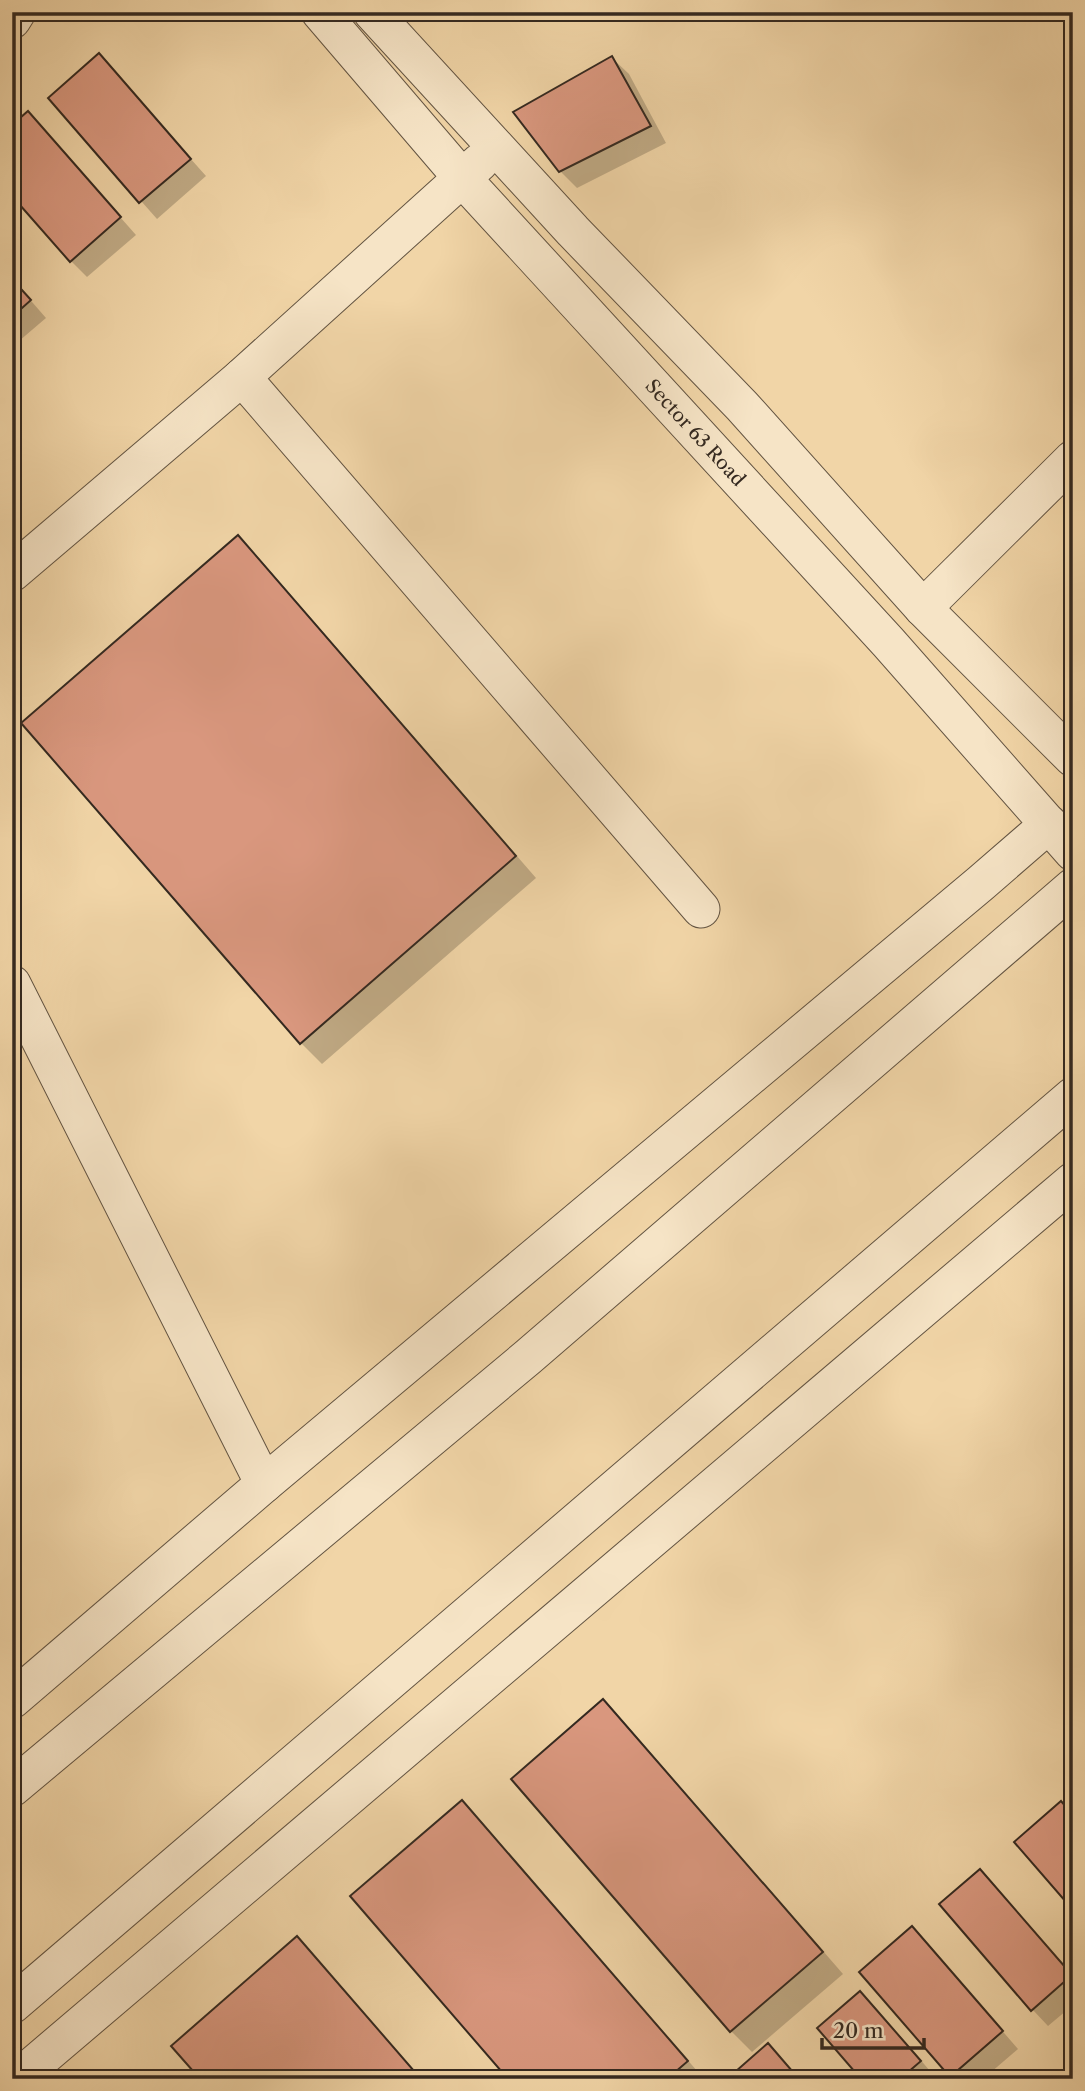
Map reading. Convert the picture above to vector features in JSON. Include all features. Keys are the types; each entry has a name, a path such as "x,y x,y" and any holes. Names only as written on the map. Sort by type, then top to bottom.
{"street":[{"path":"12,20 17,12"},
{"name":"Sector 63 Road","path":"320,12 463,179 888,642 1073,852"},
{"path":"372,12 573,231 742,406 923,608 1073,758"},
{"path":"12,573 242,377 463,179 496,146"},
{"path":"242,377 701,909"},
{"path":"923,608 1073,459"},
{"path":"12,1700 264,1484 1049,824"},
{"path":"12,1788 528,1357 1073,887"},
{"path":"12,984 264,1484"},
{"path":"12,2005 1073,1096"},
{"path":"17,2079 1073,1181"}],"building":[{"path":"99,53 191,159 139,203 48,98"},
{"path":"612,56 651,126 559,172 513,112"},
{"path":"28,111 121,217 70,262 12,196 12,125"},
{"path":"12,279 31,300 12,317"},
{"path":"238,535 516,856 300,1044 21,723"},
{"path":"603,1699 823,1952 730,2032 511,1779"},
{"path":"462,1800 688,2061 667,2079 508,2079 350,1896"},
{"path":"1061,1801 1073,1815 1073,1910 1014,1842"},
{"path":"980,1869 1072,1975 1031,2011 939,1904"},
{"path":"912,1926 1003,2031 950,2077 859,1972"},
{"path":"297,1936 421,2079 200,2079 171,2046"},
{"path":"860,1991 921,2061 900,2079 861,2079 817,2028"},
{"path":"768,2043 799,2079 727,2079"}]}
